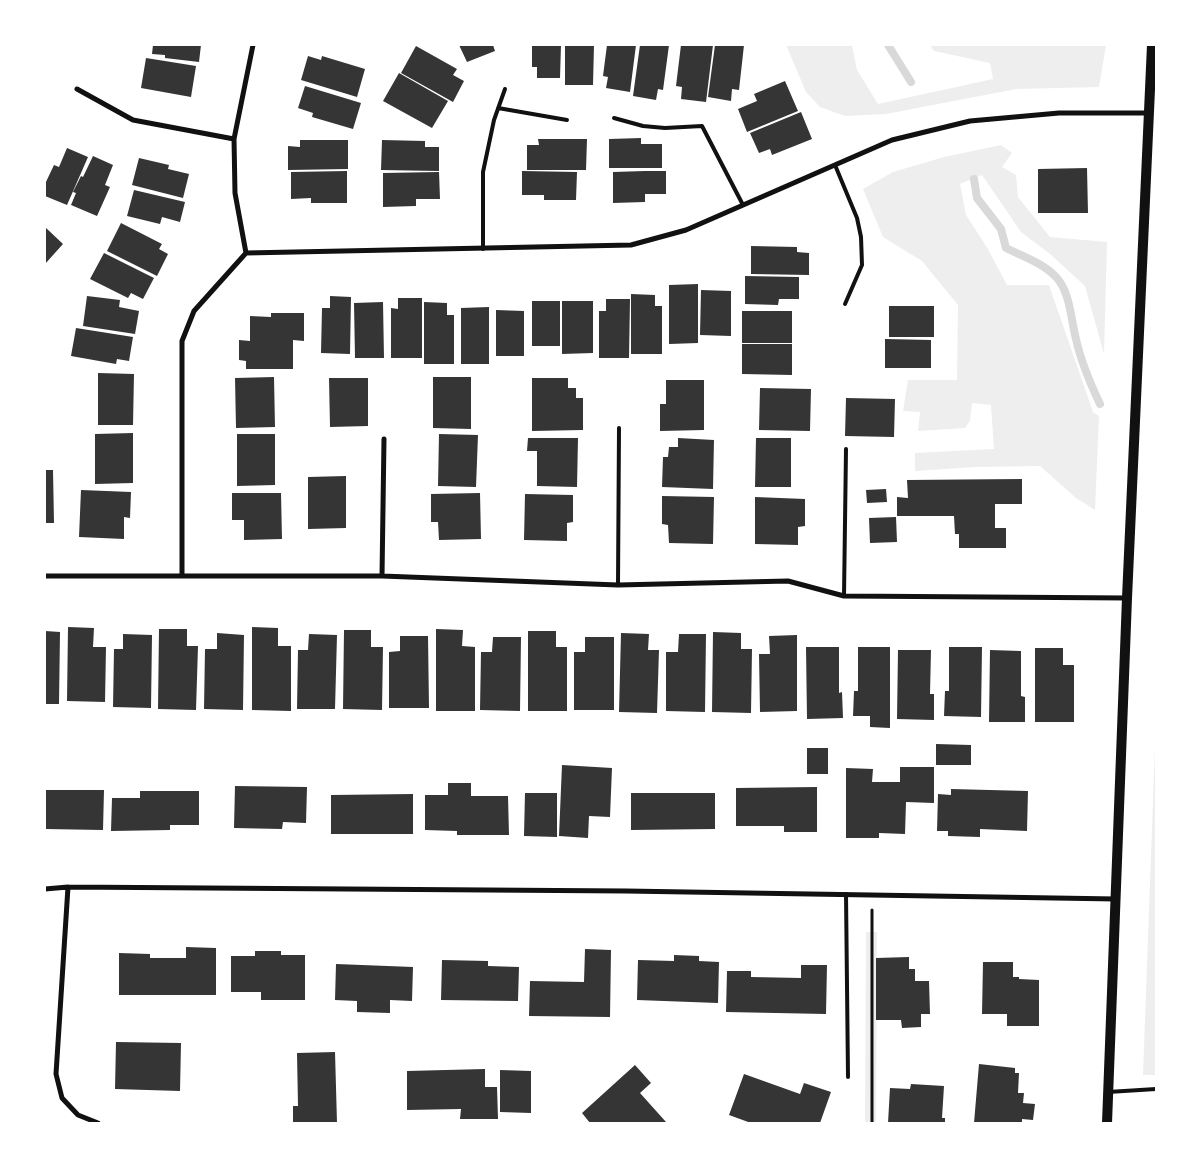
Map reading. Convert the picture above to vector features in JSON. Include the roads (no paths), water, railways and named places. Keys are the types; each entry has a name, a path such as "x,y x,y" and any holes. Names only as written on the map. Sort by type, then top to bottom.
{"main road":[{"path":"1106,1123 1152,45"}],"street":[{"path":"246,253 236,193 234,139 253,45"},
{"path":"77,90 133,120 234,139"},
{"path":"182,576 182,342 194,311 246,253 631,245 686,230 892,140 970,121 1060,113 1148,113"},
{"path":"382,576 384,439"},
{"path":"45,576 382,576 618,585 788,581 844,596 1127,598"},
{"path":"45,889 68,887 616,891 1116,899"},
{"path":"68,887 56,1074 62,1098 78,1116 98,1123"}],"lane":[{"path":"483,249 483,172 494,120 505,89"},
{"path":"498,108 567,120"},
{"path":"614,118 644,126 665,128 702,126 743,205"},
{"path":"835,166 857,218 861,237 862,265 845,304"},
{"path":"618,585 619,428"},
{"path":"844,596 846,449"},
{"path":"846,894 848,1077"},
{"path":"1107,1092 1156,1089"}],"waterway":[{"path":"888,45 911,82"},
{"path":"974,179 977,198 1001,229 1006,248 1045,268 1061,283 1067,298 1080,356 1100,404"}]}
